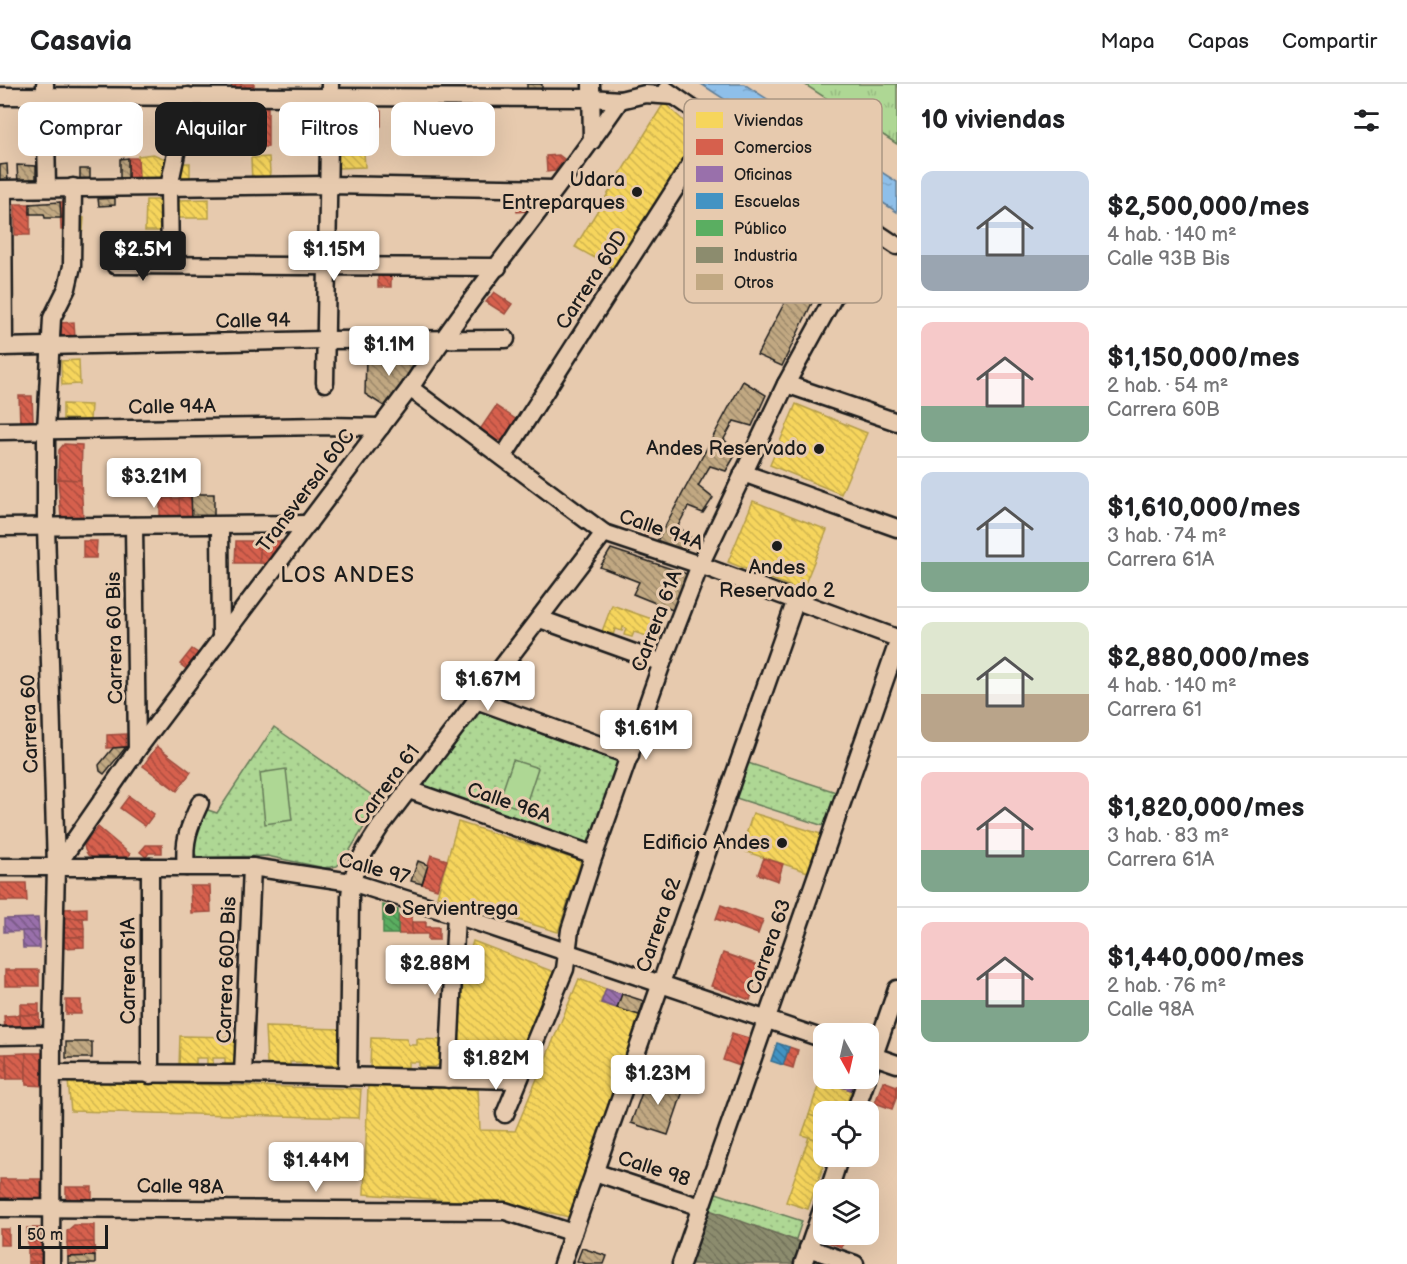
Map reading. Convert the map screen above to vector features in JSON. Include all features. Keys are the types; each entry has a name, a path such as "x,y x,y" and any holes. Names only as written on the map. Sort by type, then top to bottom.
{"street":[{"path":"659,84 684,103"},
{"path":"0,96 45,90 188,96 330,90 591,91 620,100 645,94 674,96"},
{"path":"45,90 47,187"},
{"path":"325,383 330,90"},
{"path":"591,91 592,141"},
{"path":"170,264 169,187 188,96"},
{"name":"Transversal 60C","path":"56,867 137,750 410,388 443,338 592,141 620,100"},
{"name":"Carrera 60D","path":"503,457 684,176"},
{"path":"2,347 2,189 327,185 554,189"},
{"name":"Carrera 60","path":"51,1264 52,1035 56,867 46,527 46,430 52,318 67,288 72,266 73,187"},
{"path":"882,236 897,246"},
{"path":"115,265 498,267"},
{"name":"Carrera 61A","path":"505,1114 565,969 570,930 594,855 662,663 700,565 786,384 830,303"},
{"name":"Calle 94","path":"2,347 443,338 506,339"},
{"path":"786,384 897,422"},
{"name":"Calle 94A","path":"410,388 604,532 897,638"},
{"name":"Calle 94A","path":"0,431 381,427"},
{"path":"743,473 897,528"},
{"path":"0,527 308,524"},
{"name":"Carrera 60 Bis","path":"134,526 137,750"},
{"path":"220,526 221,638"},
{"name":"Carrera 61","path":"348,1077 351,882 357,863 380,827 604,532"},
{"name":"Carrera 62","path":"562,1264 796,600"},
{"path":"540,619 662,663"},
{"name":"Carrera 63","path":"681,1264 897,645"},
{"path":"476,700 630,756"},
{"name":"Calle 96A","path":"409,790 594,855"},
{"path":"186,867 184,848 188,829 200,803"},
{"name":"Calle 97","path":"0,867 252,867 351,882 568,952 813,1035"},
{"name":"Carrera 61A","path":"150,867 150,1075"},
{"name":"Carrera 60D Bis","path":"243,1074 252,867"},
{"path":"448,1079 456,915"},
{"path":"879,1037 897,989"},
{"path":"0,1036 52,1035"},
{"path":"879,1058 897,1064"},
{"path":"52,1073 243,1074 518,1080"},
{"name":"Calle 98","path":"594,1172 701,1207"},
{"name":"Calle 98A","path":"0,1208 505,1211 573,1233"},
{"path":"813,1236 806,1256 855,1264"}],"green space":[{"path":"804,84 897,84 897,144 882,134 882,99 827,99"},
{"path":"473,708 623,760 590,845 420,787"},
{"path":"274,727 380,801 345,858 337,866 325,868 267,856 198,858 190,848 202,808 217,813"},
{"path":"513,760 538,768 524,810 499,801"},
{"path":"745,762 839,793 827,827 733,797"},
{"path":"286,769 292,820 265,824 260,773"},
{"path":"713,1192 802,1221 790,1257 701,1228"}],"water":[{"path":"701,84 744,84 767,99 724,99"},
{"path":"882,172 897,182 897,212 882,202"}],"building: Viviendas":[{"name":"Udara Entreparques","path":"664,103 684,121 684,164 613,268 575,247"},
{"path":"153,154 173,162 166,183 139,182 138,156"},
{"path":"338,156 364,156 365,167 338,168"},
{"path":"269,157 268,184 252,184 251,158"},
{"path":"177,163 190,163 190,180 176,180"},
{"path":"209,199 209,218 176,218 176,204 180,200"},
{"path":"146,200 165,200 165,231 145,231"},
{"path":"78,217 84,218 83,231 76,230"},
{"path":"79,360 80,384 62,385 61,361"},
{"path":"63,404 91,405 90,420 63,419"},
{"name":"Andes Reservado","path":"796,404 867,433 841,494 770,465"},
{"path":"63,419 90,420 90,429 63,428"},
{"name":"Andes Reservado 2","path":"753,501 827,530 802,591 728,562"},
{"path":"612,605 663,623 656,645 648,642 650,637 634,632 632,637 624,635 626,628 623,627 622,631 615,629 612,638 601,634"},
{"name":"Edificio Andes","path":"753,813 824,835 811,873 741,850"},
{"path":"458,822 581,861 558,932 437,896"},
{"path":"473,941 554,972 514,1070 459,1068 457,997"},
{"path":"579,979 606,989 600,1003 639,1015 569,1217 522,1206 364,1194 368,1086 478,1089 480,1130 515,1131"},
{"path":"265,1027 342,1029 342,1065 302,1065 301,1062 290,1062 290,1065 267,1064"},
{"path":"180,1036 240,1037 239,1067 225,1067 225,1058 213,1058 213,1064 207,1064 207,1058 196,1058 196,1066 179,1066"},
{"path":"371,1038 406,1039 409,1045 417,1045 417,1039 443,1040 442,1062 435,1067 419,1067 419,1062 408,1062 408,1067 370,1067"},
{"path":"68,1081 361,1089 359,1118 71,1111"},
{"path":"817,1089 851,1090 848,1101 813,1101"},
{"path":"813,1102 813,1116 809,1115"},
{"path":"809,1115 813,1116 813,1138 802,1135"},
{"path":"809,1137 813,1138 813,1167 823,1167 819,1179 813,1179 813,1195 808,1209 786,1202"}],"building: Comercios":[{"path":"232,84 241,84 241,88 232,89"},
{"path":"241,84 254,84 254,89 241,88"},
{"path":"267,104 268,104 267,147"},
{"path":"379,111 381,111 381,126 379,126"},
{"path":"559,155 564,159 555,171 547,172 546,156"},
{"path":"128,158 138,158 139,179 128,179"},
{"path":"538,197 539,205 532,214 527,211 517,212 516,199"},
{"path":"60,202 68,202 71,229 61,230"},
{"path":"15,204 30,204 30,235 15,235"},
{"path":"378,271 391,271 391,287 378,287"},
{"path":"494,292 512,304 505,314 486,302"},
{"path":"74,322 75,338 61,338 61,323"},
{"path":"19,396 32,396 33,420 29,426 20,426"},
{"path":"496,406 517,420 504,439 495,442 479,431"},
{"path":"64,444 82,445 81,480 58,479 59,450"},
{"path":"58,479 81,480 83,517 61,518"},
{"path":"191,494 192,517 180,520 179,498"},
{"path":"179,498 180,520 160,521 160,499"},
{"path":"636,519 651,528 647,535 632,527"},
{"path":"83,541 97,541 96,558 83,558"},
{"path":"236,541 260,541 260,563 235,563"},
{"path":"260,541 281,541 282,548 277,565 260,563"},
{"path":"192,649 201,655 189,671 180,664"},
{"path":"126,734 126,747 107,748 107,735"},
{"path":"157,746 191,772 177,791 143,766"},
{"path":"129,796 154,814 145,826 120,808"},
{"path":"98,827 130,854 126,859 93,858 88,855 84,845"},
{"path":"146,845 162,845 162,853 149,853 146,857 140,852"},
{"path":"431,855 447,860 437,889 422,884"},
{"path":"764,858 783,864 778,881 758,874"},
{"path":"0,883 26,883 27,901 0,901"},
{"path":"190,886 210,886 211,912 191,913"},
{"path":"721,905 763,920 758,934 716,919"},
{"path":"87,908 87,918 64,918 64,909"},
{"path":"398,916 412,916 412,934 398,934"},
{"path":"64,918 83,918 84,928 64,928"},
{"path":"412,922 426,922 426,927 439,927 439,940 428,940 428,934 412,934"},
{"path":"64,928 84,928 84,937 64,937"},
{"path":"64,937 84,937 84,947 64,948"},
{"path":"723,953 761,966 755,983 751,984 754,988 750,1000 711,986"},
{"path":"5,970 39,970 39,986 5,986"},
{"path":"66,1000 81,1000 81,1014 66,1014"},
{"path":"20,1004 39,1004 39,1015 20,1015"},
{"path":"20,1015 21,1030 5,1031 4,1016"},
{"path":"20,1015 39,1015 40,1030 21,1030"},
{"path":"732,1033 752,1039 745,1061 742,1060 740,1066 723,1060"},
{"path":"789,1047 798,1050 793,1068 783,1065"},
{"path":"26,1053 26,1079 7,1079 6,1054"},
{"path":"26,1053 42,1053 42,1069 46,1071 46,1086 26,1085"},
{"path":"0,1054 6,1054 7,1079 0,1079"},
{"path":"883,1081 897,1086 897,1096 892,1109 876,1101"},
{"path":"0,1179 41,1179 41,1197 38,1201 0,1201"},
{"path":"66,1187 92,1187 92,1201 70,1201 66,1197"},
{"path":"74,1225 94,1225 94,1242 67,1243 67,1231"},
{"path":"27,1228 44,1228 44,1241 28,1242"},
{"path":"0,1229 9,1229 9,1245 0,1245"},
{"path":"44,1241 45,1254 28,1255 28,1242"},
{"path":"94,1242 95,1256 68,1257 67,1243"},
{"path":"45,1254 45,1261 28,1262 28,1255"},
{"path":"45,1261 45,1264 28,1264 28,1262"}],"building: Oficinas":[{"path":"38,918 39,931 4,932 4,919"},
{"path":"22,931 39,931 39,948 23,948"},
{"path":"606,989 622,994 617,1008 601,1003"}],"building: Escuelas":[{"path":"777,1043 789,1047 783,1065 771,1061"}],"building: Público":[{"path":"383,905 398,910 398,934 383,934"}],"building: Industria":[{"path":"701,1207 862,1264 681,1264"}],"building: Otros":[{"path":"527,84 542,84 542,92 527,92"},
{"path":"128,158 128,179 120,180 120,159"},
{"path":"7,164 8,183 0,183 0,165"},
{"path":"17,165 36,166 36,183 18,183"},
{"path":"80,169 90,169 90,180 80,180"},
{"path":"115,198 115,205 99,206 98,199"},
{"path":"60,202 61,218 45,218 44,214 30,214 30,204"},
{"path":"784,303 812,303 782,366 757,355"},
{"path":"366,357 426,357 387,408 365,394"},
{"path":"743,381 766,395 752,426 734,421 724,439 736,454 726,471 710,466 698,486 713,498 703,513 688,507 678,526 694,540 684,552 657,541"},
{"path":"191,494 214,494 214,517 192,517"},
{"path":"611,549 690,575 675,611 633,594 639,582 600,567"},
{"path":"126,747 104,774 100,771 99,765 113,748"},
{"path":"418,861 428,865 422,884 411,881"},
{"path":"622,994 644,1001 639,1015 617,1008"},
{"path":"66,1042 92,1042 92,1058 66,1058"},
{"path":"648,1076 684,1088 668,1135 631,1123"},
{"path":"582,1248 607,1256 604,1264 586,1264 577,1261"},
{"path":"95,1256 95,1264 68,1264 68,1257"}],"place":[{"name":"Udara Entreparques","path":"637,192"},
{"name":"Andes Reservado","path":"819,449"},
{"name":"Andes Reservado 2","path":"777,546"},
{"name":"Edificio Andes","path":"782,843"},
{"name":"Servientrega","path":"390,909"}],"district":[{"name":"LOS ANDES","path":"348,575"}]}
